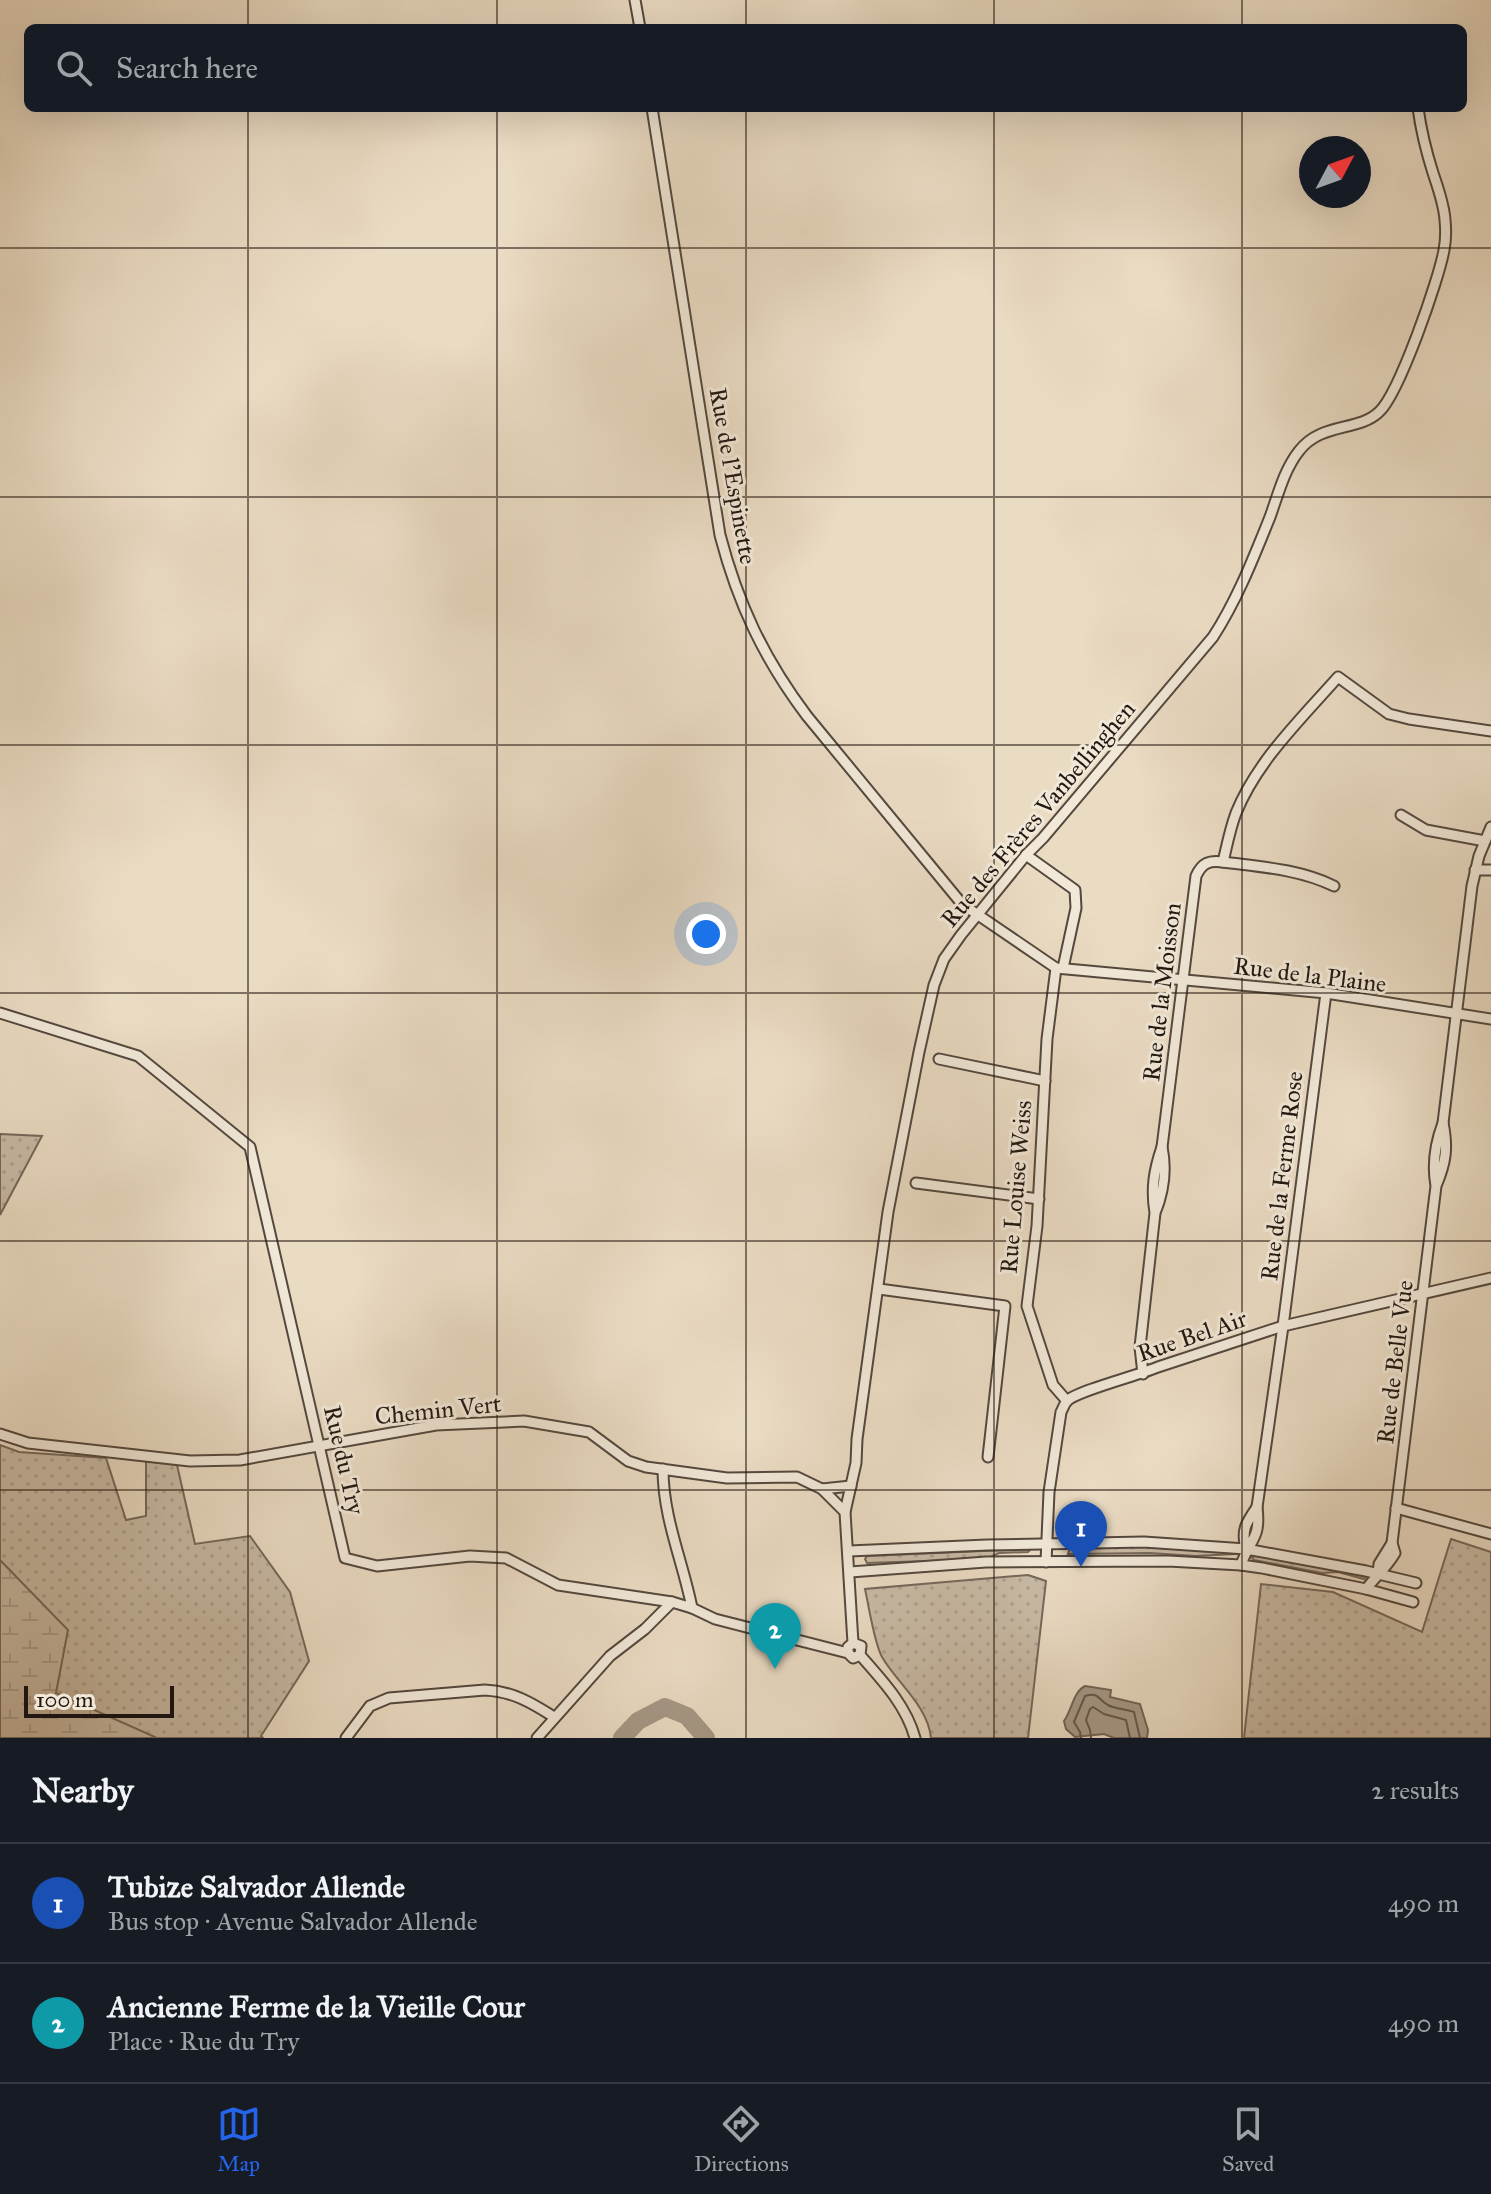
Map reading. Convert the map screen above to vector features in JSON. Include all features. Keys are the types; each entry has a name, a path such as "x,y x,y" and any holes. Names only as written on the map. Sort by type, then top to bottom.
{"street":[{"path":"635,0 639,24"},
{"name":"Rue de l'Espinette","path":"653,112 720,535 730,575 747,617 770,663 807,716 962,904 1059,968"},
{"name":"Rue des Frères Vanbellinghen","path":"853,1643 845,1512 888,1212 931,995 944,959 1026,855 1213,637 1244,580 1280,488 1301,448 1328,430 1369,419 1378,413 1393,393 1440,268 1446,233 1442,202 1424,143 1419,112"},
{"path":"1334,886 1319,878 1294,872 1223,862 1229,833 1250,785 1269,757 1338,677 1389,714 1491,731"},
{"path":"1401,815 1426,830 1485,841"},
{"name":"Rue de Belle Vue","path":"1366,1589 1378,1573 1379,1564 1392,1543 1436,1186 1444,1167 1447,1144 1443,1123 1475,870 1491,827"},
{"name":"Rue Louise Weiss","path":"1026,855 1075,890 1076,908 1059,968 1047,1039 1039,1199 1027,1306 1053,1385 1067,1401"},
{"name":"Rue de la Moisson","path":"1143,1374 1140,1347 1155,1213 1163,1194 1166,1164 1162,1147 1196,876 1200,867 1208,862 1223,862"},
{"path":"1475,870 1491,870"},
{"name":"Rue de la Plaine","path":"1059,968 1326,993 1491,1019"},
{"name":"Rue de la Ferme Rose","path":"1241,1565 1246,1549 1257,1538 1257,1507 1326,993"},
{"name":"Rue du Try","path":"0,1013 138,1056 250,1147 345,1558 377,1566 470,1556 506,1558 558,1585 672,1602 715,1619 848,1653"},
{"path":"939,1059 1045,1081"},
{"path":"916,1183 1039,1199"},
{"name":"Rue Bel Air","path":"1067,1401 1077,1394 1283,1326 1491,1278"},
{"path":"879,1289 1005,1306 988,1457"},
{"path":"1046,1562 1049,1492 1061,1412 1067,1401"},
{"name":"Chemin Vert","path":"0,1434 28,1443 190,1461 240,1460 436,1425 524,1421 589,1432 628,1461 663,1469 727,1478 797,1477 822,1489 845,1512"},
{"path":"663,1469 667,1516 692,1608"},
{"name":"Chemin Vert","path":"822,1489 851,1486"},
{"path":"1396,1508 1491,1534"},
{"path":"849,1551 1144,1542 1246,1549 1416,1583"},
{"path":"850,1572 986,1562 1168,1561 1241,1565 1366,1589 1413,1602"},
{"path":"537,1738 610,1656 645,1629 672,1602"},
{"name":"Rue des Frères Vanbellinghen","path":"848,1653 848,1647 853,1643"},
{"name":"Rue des Frères Vanbellinghen","path":"853,1643 861,1646 860,1655 891,1692 911,1724 915,1738"},
{"path":"848,1653 853,1658 860,1655"},
{"path":"346,1738 370,1706 389,1698 501,1690 529,1701 554,1717"}],"green space":[{"path":"0,1134 42,1136 0,1215"},
{"path":"0,1445 19,1452 106,1458 126,1520 146,1516 146,1461 177,1465 195,1544 250,1536 290,1592 309,1661 261,1736 263,1738 0,1738"},
{"path":"1451,1539 1491,1552 1491,1738 1244,1738 1261,1584 1333,1592 1422,1632"},
{"path":"1151,1546 1238,1551 1236,1554 1195,1556 1068,1554 1070,1548"},
{"path":"1031,1549 1028,1552 999,1553 986,1559 867,1563 865,1559 867,1556"},
{"path":"1256,1554 1367,1575 1364,1579 1338,1572 1322,1573 1254,1560 1252,1558"},
{"path":"0,1560 68,1630 56,1693 157,1738 0,1738"},
{"path":"1028,1575 1046,1581 1028,1738 931,1738 929,1726 918,1705 879,1651 865,1589"}],"water":[{"path":"1085,1686 1111,1690 1110,1697 1140,1704 1148,1730 1147,1738 1114,1738 1104,1734 1075,1737 1066,1729 1064,1721 1078,1692"}],"waterway":[{"path":"622,1738 638,1721 665,1707 687,1716 706,1738"}],"place":[{"name":"Tubize Salvador Allende","path":"1081,1567"},
{"name":"Ancienne Ferme de la Vieille Cour","path":"775,1669"}]}
